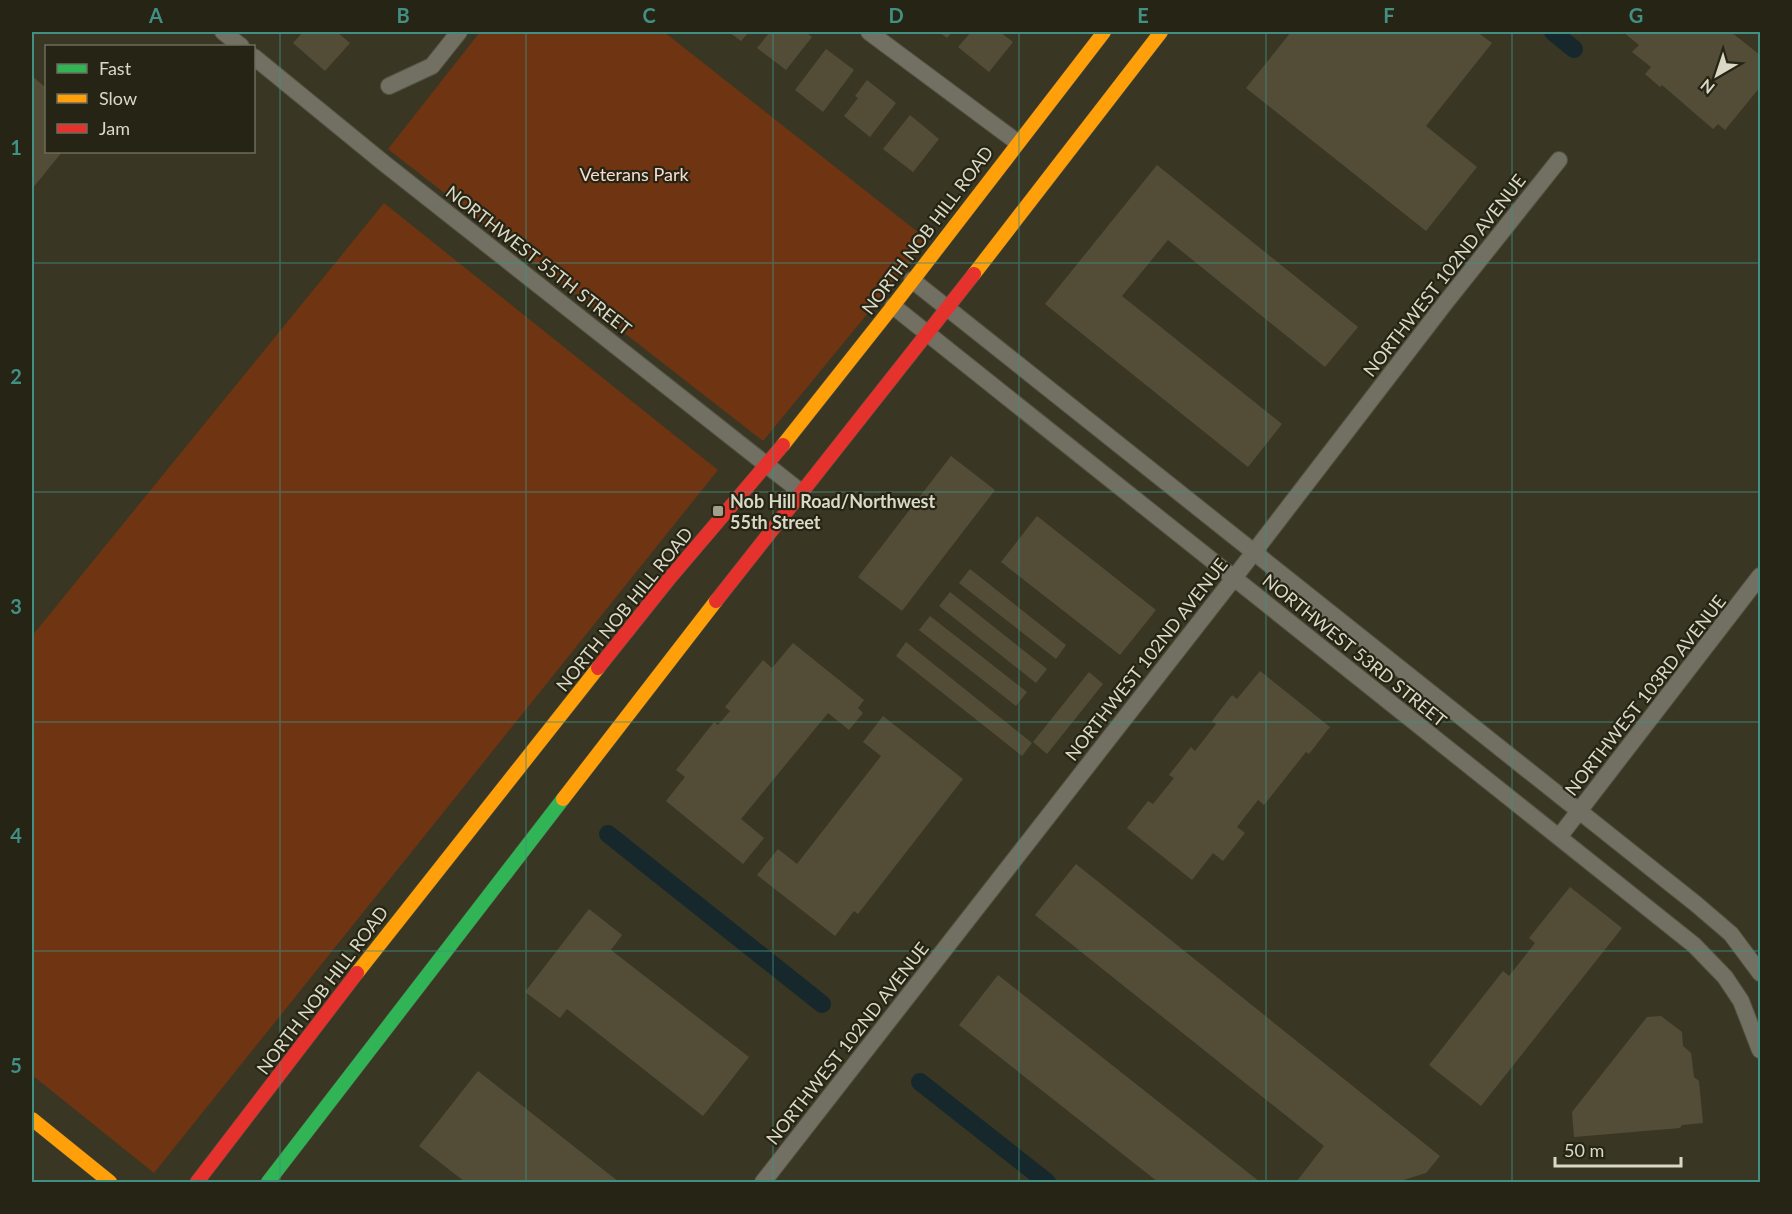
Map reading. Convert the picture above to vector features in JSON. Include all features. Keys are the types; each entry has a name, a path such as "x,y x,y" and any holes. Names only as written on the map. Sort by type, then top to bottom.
{"main road":[{"name":"NORTH NOB HILL ROAD","path":"197,1182 414,899 669,579 767,465 1104,32"},
{"path":"268,1182 801,492 928,334 1161,32"},
{"path":"32,1119 110,1182"}],"street":[{"path":"223,32 240,45"},
{"path":"389,86 432,66 459,32"},
{"path":"868,32 1017,142"},
{"name":"NORTHWEST 55TH STREET","path":"255,58 385,164 801,492"},
{"name":"NORTHWEST 102ND AVENUE","path":"763,1182 1439,311 1559,160"},
{"name":"NORTHWEST 53RD STREET","path":"912,280 1731,934 1761,973"},
{"name":"NORTHWEST 53RD STREET","path":"893,306 1694,945 1725,977 1741,1001 1761,1050"},
{"name":"NORTHWEST 103RD AVENUE","path":"1559,837 1761,576"}],"green space":[{"name":"Veterans Park","path":"480,32 664,32 928,240 763,441 388,149"},
{"path":"384,203 718,470 154,1173 32,1075 32,636"}],"building":[{"path":"303,32 337,32 350,43 325,71 293,43"},
{"path":"729,32 749,32 741,41"},
{"path":"770,32 806,32 812,37 786,70 757,48"},
{"path":"939,32 952,32 947,38"},
{"path":"971,32 974,34 976,32 1000,32 1013,42 989,72 958,47"},
{"path":"1291,32 1477,32 1492,43 1426,126 1477,167 1426,231 1246,88"},
{"path":"1623,32 1731,32 1760,55 1760,87 1725,130 1718,124 1713,129 1662,85 1660,87 1645,74 1651,67 1632,52 1639,45"},
{"path":"826,49 854,70 823,112 795,90"},
{"path":"32,76 45,87 45,153 61,153 32,189"},
{"path":"867,80 896,103 870,137 844,116 858,98 855,96"},
{"path":"910,115 939,139 913,172 883,149"},
{"path":"1157,165 1358,327 1325,367 1168,240 1122,296 1282,424 1248,467 1045,304"},
{"path":"951,456 995,490 902,611 858,577"},
{"path":"1037,516 1156,610 1120,655 1001,562"},
{"path":"970,569 1066,645 1056,659 959,583"},
{"path":"950,592 1047,669 1036,683 939,606"},
{"path":"930,616 1027,692 1016,706 919,630"},
{"path":"906,642 1032,743 1022,756 896,656"},
{"path":"793,643 864,700 858,708 863,713 849,730 828,713 741,819 764,838 743,864 666,801 685,777 676,770 714,722 718,725 730,711 725,707 763,660 772,668"},
{"path":"1260,671 1330,727 1309,754 1306,752 1264,805 1258,800 1237,827 1245,833 1223,861 1213,853 1192,880 1127,828 1148,801 1153,804 1174,778 1169,775 1191,747 1195,751 1216,724 1212,721 1232,695 1237,699"},
{"path":"1089,672 1103,684 1047,754 1033,742"},
{"path":"883,716 963,779 858,914 854,911 835,936 757,875 778,849 797,864 881,756 863,742"},
{"path":"1076,864 1440,1156 1426,1173 1397,1182 1298,1182 1324,1146 1035,915"},
{"path":"1570,887 1622,928 1481,1106 1429,1065 1503,971 1509,976 1535,943 1529,938"},
{"path":"589,909 622,935 611,950 749,1057 703,1116 567,1009 560,1018 525,992"},
{"path":"998,975 1260,1182 1158,1182 959,1025"},
{"path":"1661,1016 1682,1032 1683,1046 1691,1053 1694,1077 1699,1081 1703,1123 1682,1125 1680,1128 1574,1137 1572,1112 1647,1017"},
{"path":"478,1071 619,1182 465,1182 419,1146"}],"waterway":[{"path":"1553,32 1574,49"},
{"path":"608,834 822,1004"},
{"path":"920,1082 1047,1182"}],"traffic: fast":[{"path":"268,1182 563,799"}],"traffic: slow":[{"path":"783,445 1104,32"},
{"path":"974,274 1161,32"},
{"path":"563,799 716,601"},
{"path":"357,973 598,668"},
{"path":"32,1119 110,1182"}],"traffic: jam":[{"path":"716,601 974,274"},
{"path":"598,668 669,579 783,445"},
{"path":"197,1182 357,973"}],"place":[{"name":"Nob Hill Road/Northwest 55th Street","path":"718,511"}]}
